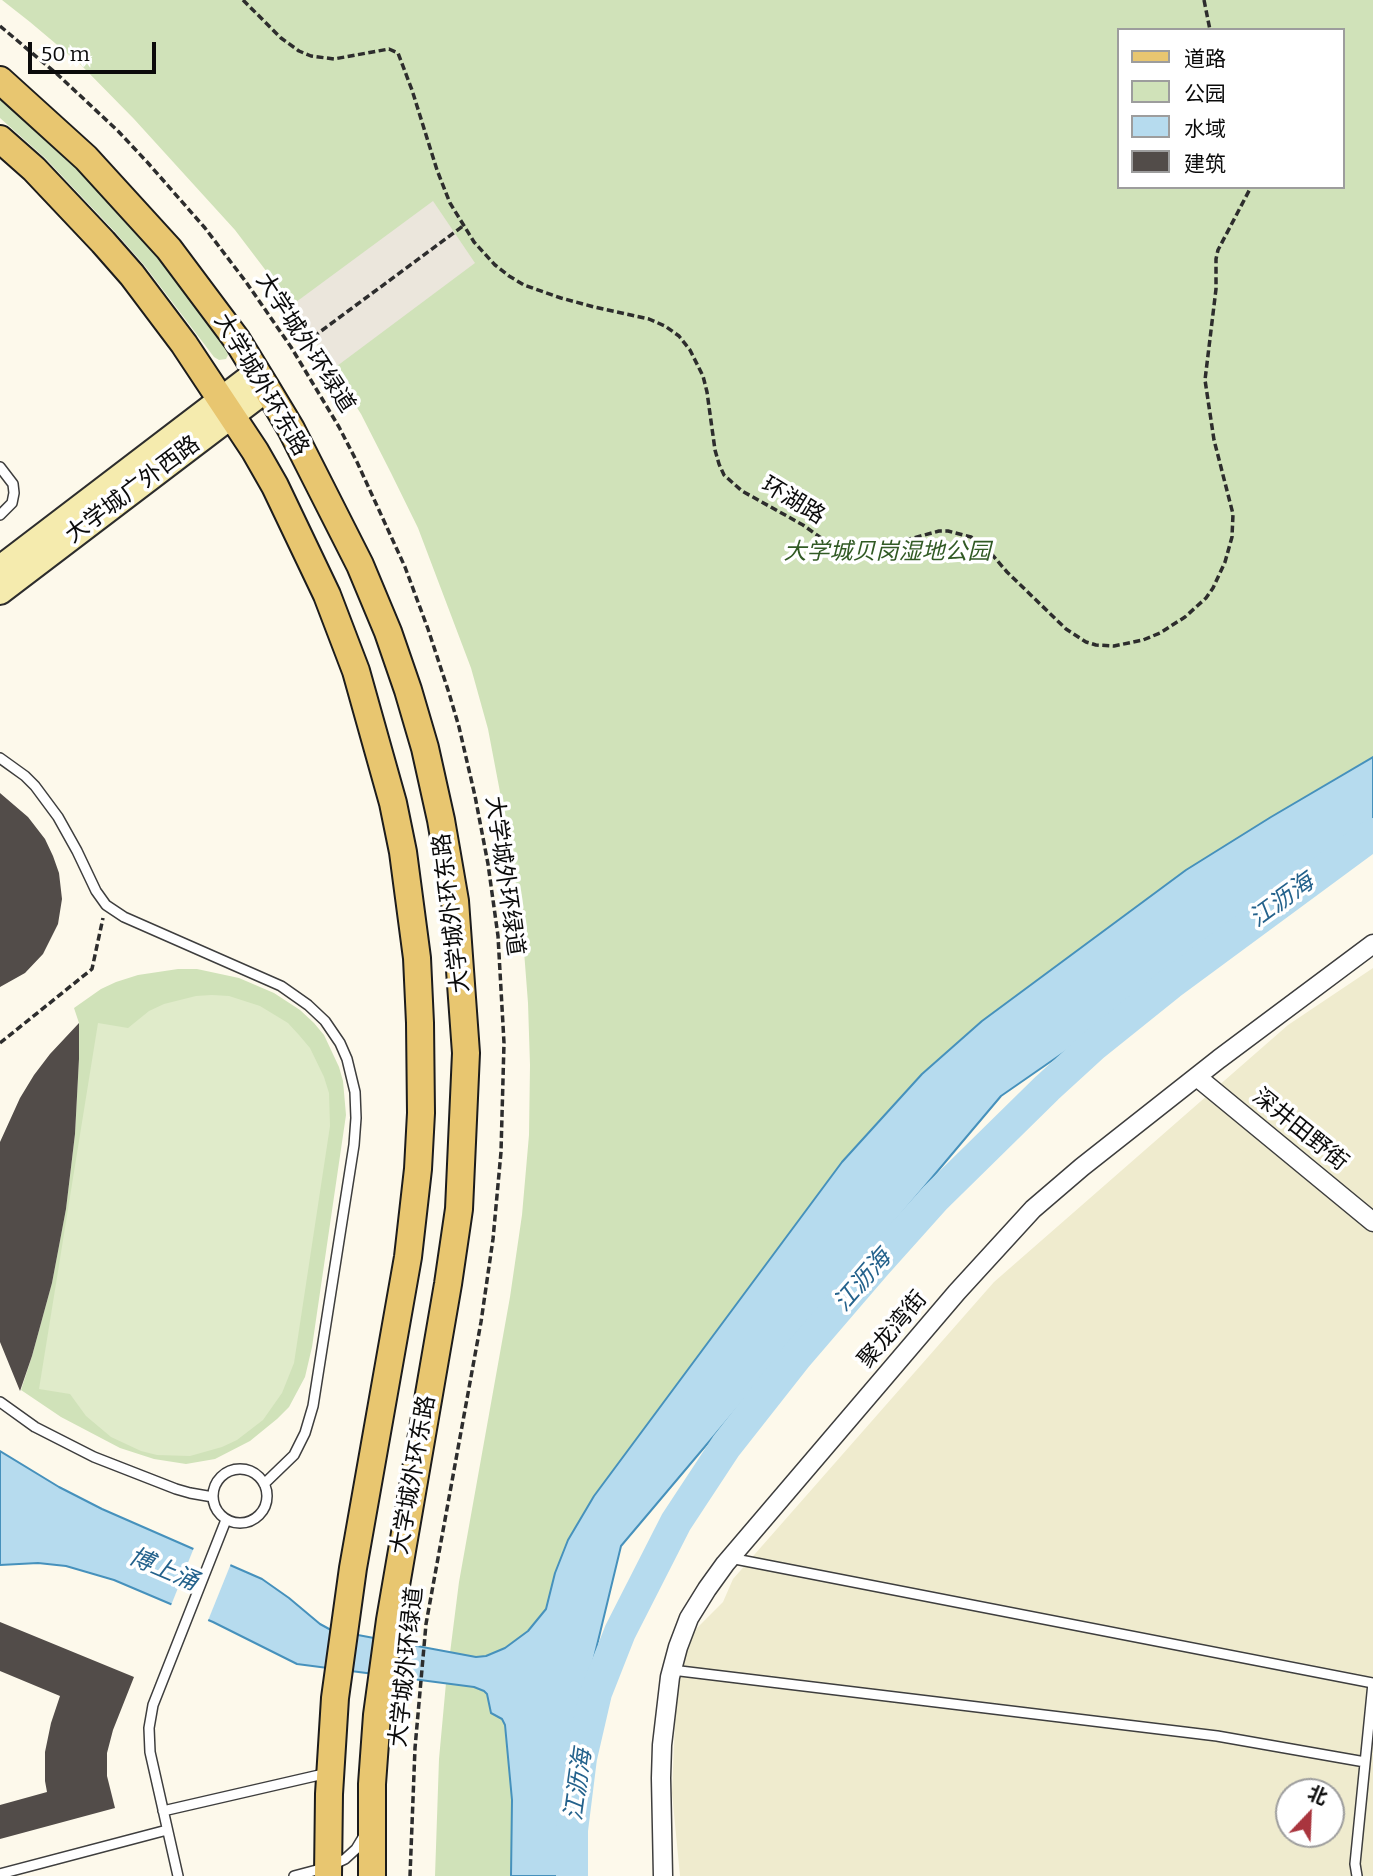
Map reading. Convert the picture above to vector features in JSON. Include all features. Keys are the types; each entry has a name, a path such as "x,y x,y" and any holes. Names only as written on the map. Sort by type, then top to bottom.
{"main road":[{"name":"大学城外环东路","path":"0,80 86,158 160,239 237,340 262,381 290,429 360,565 388,632 425,748 441,820 455,901 466,1053 459,1209 390,1620 377,1715 372,1784 372,1876"},
{"name":"大学城外环东路","path":"0,139 34,169 132,275 227,407 275,486 327,595 356,671 393,803 417,958 422,1090 414,1220 348,1601 335,1698 328,1872"},
{"name":"大学城广外西路","path":"0,568 262,381"},
{"name":"大学城广外西路","path":"0,592 227,407"},
{"path":"330,1778 347,1789 372,1784"}],"street":[{"name":"聚龙湾街","path":"663,1876 662,1745 672,1670 689,1618 706,1589 957,1292 1019,1223 1082,1167 1373,944"},
{"name":"深井田野街","path":"1197,1077 1373,1222"}],"lane":[{"path":"0,467 13,484 14,493 12,503 0,515"},
{"path":"0,758 35,786 58,817 106,905 124,917 281,986 325,1021 347,1059 355,1092 354,1145 313,1406 305,1433 294,1455 264,1484"},
{"path":"0,1402 35,1427 94,1457 176,1489 213,1497"},
{"path":"230,1471 249,1471 264,1484 266,1502 261,1513 251,1521 239,1523 226,1520 218,1512 213,1497 215,1484 230,1471"},
{"path":"178,1876 150,1752 149,1728 153,1705 226,1520"},
{"path":"730,1558 1373,1683 1355,1864 1357,1876"},
{"path":"672,1670 1217,1736 1365,1762"},
{"path":"163,1811 330,1778"},
{"path":"294,1876 328,1872 350,1855 371,1822"},
{"path":"0,1874 167,1830"}],"path":[{"name":"环湖路","path":"243,0 281,38 311,56 334,59 388,49 398,53 450,203 474,242 495,265 524,285 594,307 649,319 679,336 690,350 708,391 719,464 724,475 742,491 842,549 873,549 939,531 971,537 989,551 1066,629 1096,645 1114,646 1143,640 1185,617 1206,598 1225,562 1232,537 1233,514 1214,440 1205,380 1218,250 1250,189"},
{"path":"1204,0 1210,28"},
{"name":"大学城外环绿道","path":"0,26 57,74 148,163 211,236 291,347 339,427 396,546 439,662 467,760 484,842 498,936 503,1113 498,1193 485,1296 426,1624 415,1748 410,1876"},
{"path":"313,337 463,226"},
{"path":"0,1043 92,970 106,905"}],"shaded area":[{"path":"433,201 475,263 333,369 292,305"},
{"path":"1373,968 1373,1876 680,1876 672,1793 678,1647 723,1602 733,1579 994,1282 1288,1025"}],"green space":[{"name":"大学城贝岗湿地公园","path":"2,0 1373,0 1373,757 1186,870 982,1021 922,1074 842,1162 594,1496 568,1540 555,1573 546,1609 539,1620 516,1641 486,1656 450,1653 459,1582 522,1215 529,1135 530,1065 522,925 488,729 471,668 418,528 361,414 292,305 235,230 81,65"},
{"path":"0,98 76,168 158,258 227,350 226,359 219,360 214,357 144,265 115,232 45,158 0,118"},
{"path":"197,969 239,978 274,993 300,1010 324,1035 339,1067 346,1115 312,1347 305,1377 289,1407 250,1441 215,1459 186,1464 154,1459 120,1448 61,1417 21,1390 52,1283 66,1209 75,1134 79,1059 79,1023 74,1008 116,982 138,975"},
{"path":"212,995 229,996 260,1006 288,1023 299,1035 310,1048 324,1077 329,1093 330,1126 294,1363 282,1393 263,1420 237,1440 190,1456 157,1455 141,1451 111,1437 86,1416 70,1394 39,1389 98,1023 128,1028 149,1011 164,1004"},
{"path":"446,1683 484,1691 493,1714 504,1721 512,1800 511,1876 435,1876 439,1759"}],"water":[{"name":"博上涌","path":"1373,757 1373,838 1001,1096 621,1546 563,1786 568,1876 511,1876 512,1800 505,1725 502,1719 491,1713 484,1691 474,1687 297,1664 213,1622 114,1580 66,1566 38,1563 0,1565 0,1451 59,1487 102,1509 262,1579 331,1630 476,1657 505,1648 528,1631 546,1609 555,1573 568,1540 594,1496 842,1162 922,1074 982,1021 1186,870"}],"pier":[{"path":"195,1545 232,1561 207,1623 170,1608"}],"building":[{"path":"0,793 28,817 45,839 59,873 62,899 58,924 43,954 25,973 0,987"},
{"path":"79,1023 75,1134 66,1209 52,1283 20,1391 0,1342 0,1142 34,1075"},
{"path":"0,1622 134,1677 107,1753 107,1776 115,1808 0,1839 0,1805 47,1792 45,1752 60,1696 0,1671"}],"waterway":[{"name":"江沥海","path":"572,1876 572,1830 581,1758 596,1693 620,1632 676,1522 726,1446 796,1357 935,1198 1047,1088 1094,1045 1170,984 1373,834"}]}
